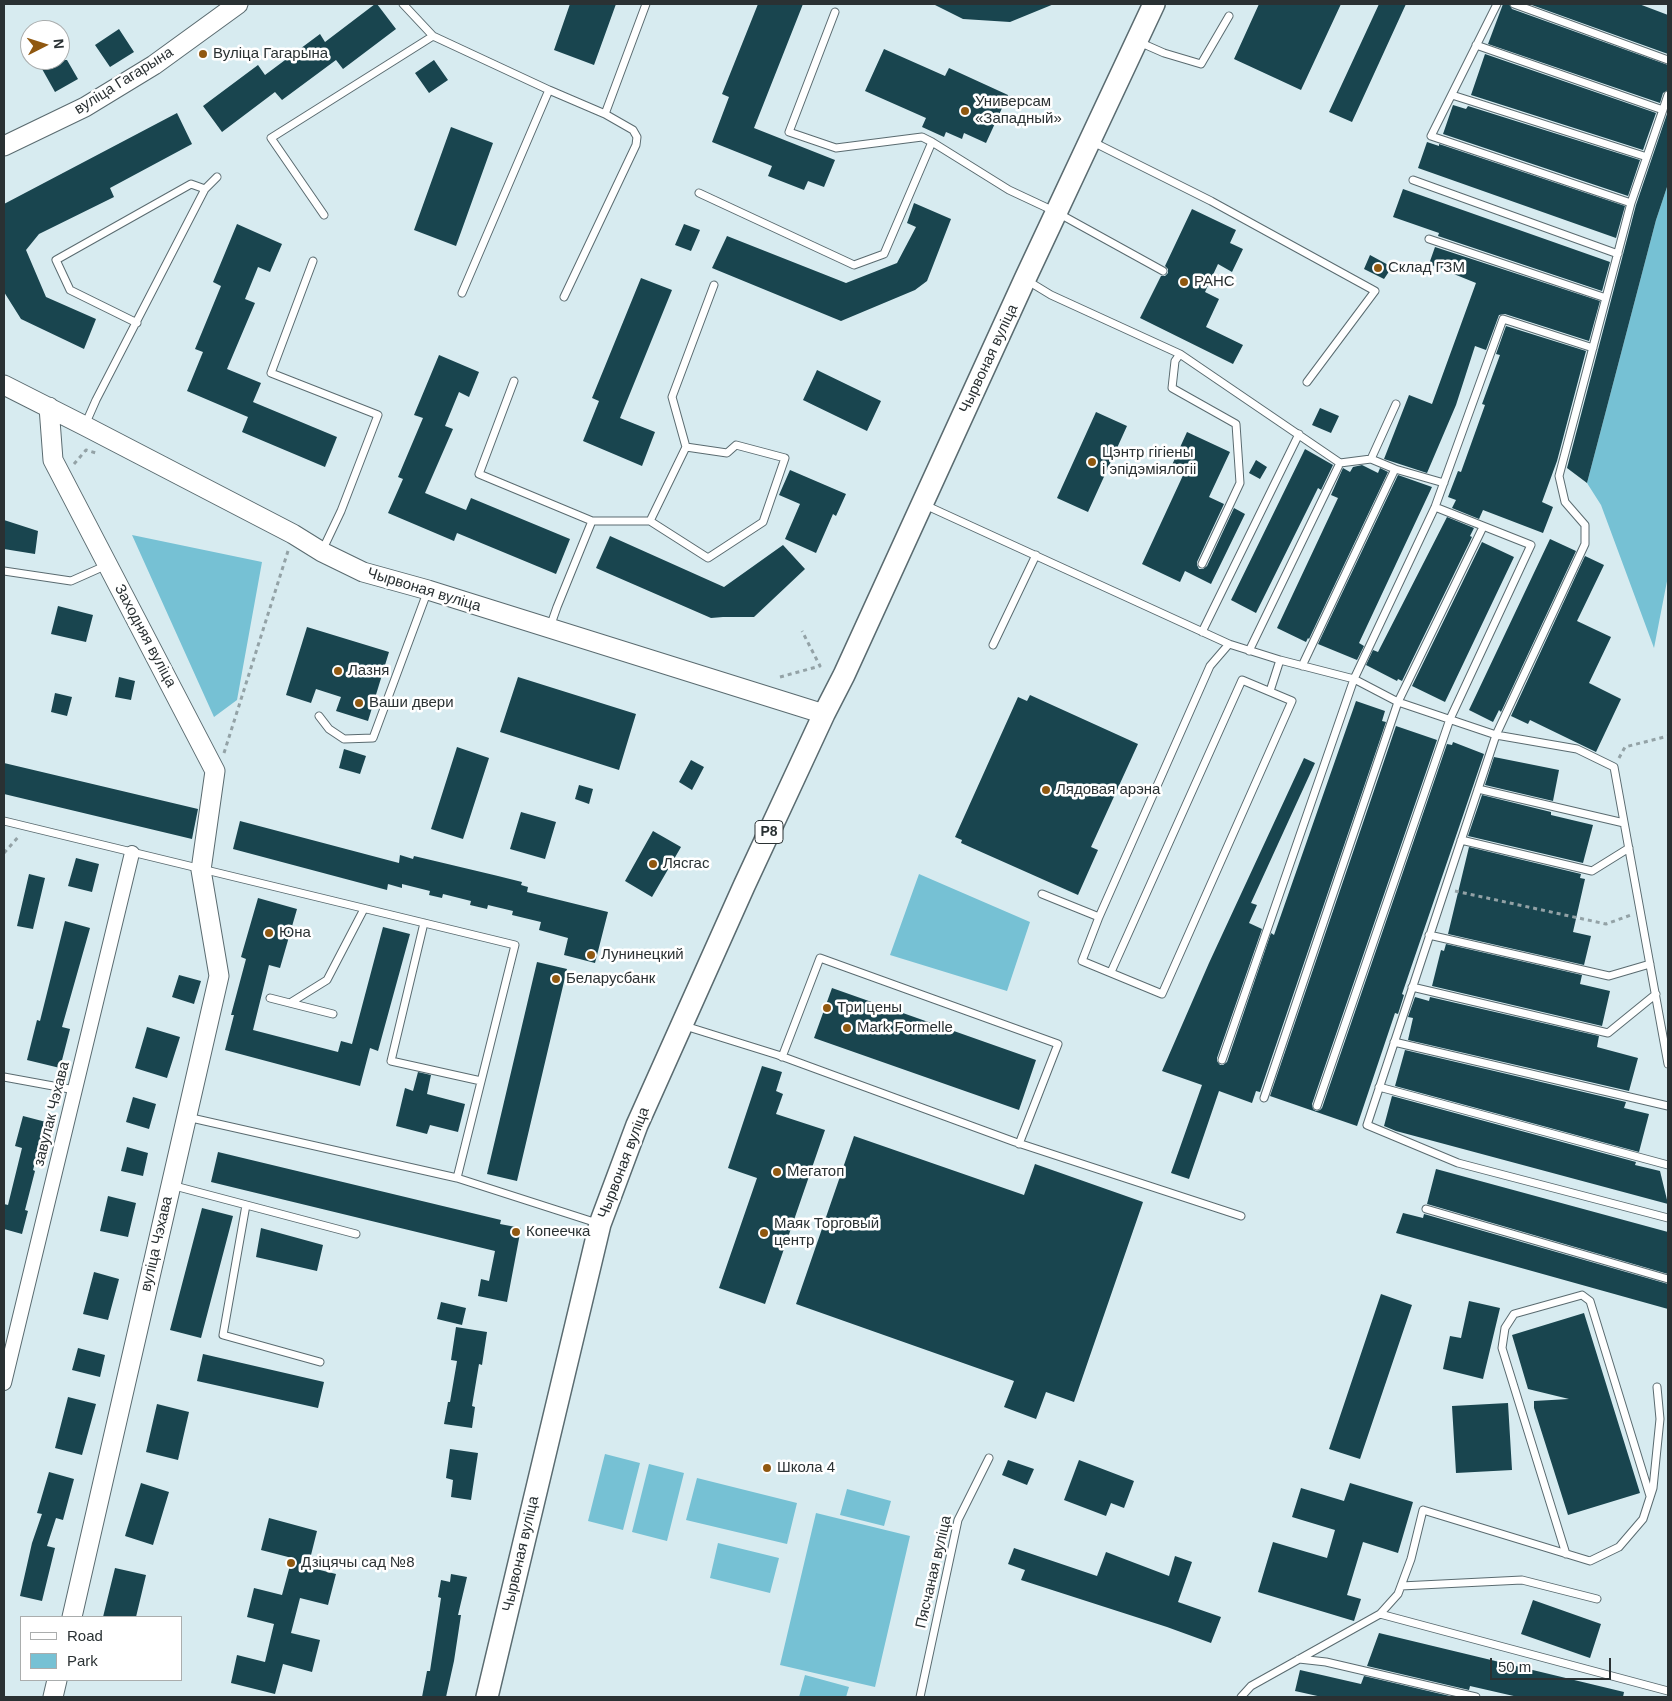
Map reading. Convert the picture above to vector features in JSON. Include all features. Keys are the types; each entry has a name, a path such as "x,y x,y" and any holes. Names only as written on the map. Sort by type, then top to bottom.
{"main road":[{"name":"Чырвоная вуліца","path":"487,1697 600,1224 637,1125 744,886 844,675 1056,212 1154,4"}],"street":[{"name":"вуліца Гагарына","path":"4,146 85,107 154,65 238,4"},
{"name":"Чырвоная вуліца","path":"4,385 363,572 428,590 824,714"},
{"name":"Заходняя вуліца","path":"49,407 53,460 215,771 201,870"},
{"name":"завулак Чэхава","path":"4,1381 132,853"},
{"name":"вуліца Чэхава","path":"72,1616 219,976 201,870"}],"lane":[{"path":"403,4 433,36 605,114 633,130 637,137 636,145 564,297"},
{"path":"605,114 646,4"},
{"path":"1497,4 1431,136 1631,204"},
{"path":"1514,4 1668,60"},
{"path":"835,12 789,132 836,148 922,137 1009,190 1056,212 1163,271"},
{"path":"1137,40 1164,53 1201,64 1229,16"},
{"path":"324,214 271,138 433,36"},
{"path":"1476,46 1663,110"},
{"path":"462,292 549,90"},
{"path":"1452,95 1647,157"},
{"path":"1668,95 1631,204 1559,476 1565,502 1585,525 1585,544 1496,735 1367,1125 1458,1163 1668,1218"},
{"path":"1090,140 1211,201 1375,291 1307,382"},
{"path":"700,193 854,265 884,254 932,142"},
{"path":"85,426 96,400 205,189 217,177"},
{"path":"1412,180 1618,254"},
{"path":"137,323 70,290 56,260 191,184 205,189"},
{"path":"1428,239 1606,298"},
{"path":"313,261 271,373 378,415 341,512 322,552"},
{"path":"1025,280 1051,295 1180,354 1340,463 1371,459 1395,469 1444,483"},
{"path":"650,521 686,447 672,397 714,285"},
{"path":"1222,1060 1354,679 1435,507 1503,319 1592,348"},
{"path":"1180,354 1175,361 1172,388 1236,424 1240,483 1202,564"},
{"path":"514,381 479,474 592,521 650,521 708,558 762,522 785,458 736,445 727,453 686,447"},
{"path":"1371,459 1396,404"},
{"path":"1202,632 1299,434"},
{"path":"1249,651 1340,463"},
{"path":"1302,666 1395,469"},
{"path":"922,504 1229,644 1280,660 1354,679 1398,702 1496,735 1577,750 1614,767 1668,1064"},
{"path":"1317,1106 1450,719 1531,544 1435,507"},
{"path":"550,628 556,607 592,521"},
{"path":"1264,1098 1398,702 1483,527"},
{"path":"994,645 1036,555"},
{"path":"4,571 71,581 107,565"},
{"path":"319,716 329,729 344,739 373,738 428,590"},
{"path":"1111,972 1242,680 1292,701 1162,994 1082,961 1098,917 1210,666 1229,644"},
{"path":"1270,691 1280,660"},
{"path":"1478,789 1624,823"},
{"path":"4,821 515,945 457,1178"},
{"path":"1461,840 1592,871 1629,848"},
{"path":"1042,894 1098,917"},
{"path":"290,1003 327,980 364,908"},
{"path":"424,923 391,1062 481,1081"},
{"path":"1429,935 1609,976 1650,964"},
{"path":"782,1057 820,958 1058,1044 1020,1144"},
{"path":"1412,987 1608,1033 1656,994"},
{"path":"270,998 333,1014"},
{"path":"682,1025 782,1057 1020,1144 1240,1216"},
{"path":"1394,1042 1668,1106"},
{"path":"4,1076 75,1090"},
{"path":"1379,1087 1668,1165"},
{"path":"187,1117 457,1178 600,1224"},
{"path":"171,1185 356,1234"},
{"path":"246,1205 223,1335 320,1362"},
{"path":"1426,1209 1668,1279"},
{"path":"1566,1554 1502,1348 1505,1328 1514,1314 1582,1295 1590,1301 1650,1496"},
{"path":"1241,1697 1251,1686 1380,1614 1398,1594 1402,1586 1423,1510 1590,1562 1619,1547 1643,1519 1653,1488 1660,1419 1657,1387"},
{"name":"Пясчаная вуліца","path":"920,1697 958,1520 989,1458"},
{"path":"1402,1586 1522,1580 1597,1599"},
{"path":"1380,1614 1668,1691"},
{"path":"1299,1659 1326,1662 1476,1697"}],"path":[{"path":"72,465 86,450 101,454"},
{"path":"219,746 223,755 288,550"},
{"path":"780,677 820,666 802,631"},
{"path":"1614,767 1626,747 1668,736"},
{"path":"4,853 27,827"},
{"path":"1445,889 1606,924 1640,911"}],"green space":[{"path":"1668,184 1668,576 1654,648 1601,505 1587,483 1656,220"},
{"path":"132,535 262,562 237,700 214,717"},
{"path":"919,874 1030,922 1007,991 890,955"},
{"path":"605,1454 640,1463 623,1530 588,1521"},
{"path":"649,1464 684,1473 667,1541 632,1532"},
{"path":"697,1478 797,1503 787,1544 686,1520"},
{"path":"847,1489 891,1501 884,1526 840,1515"},
{"path":"816,1513 910,1536 875,1687 780,1665"},
{"path":"718,1543 779,1558 770,1593 710,1578"},
{"path":"805,1675 849,1687 846,1697 799,1697"}],"building":[{"path":"377,4 396,29 343,69 336,60 282,100 275,92 222,132 203,106 258,65 265,75 320,34 325,42"},
{"path":"570,4 616,4 594,65 554,50"},
{"path":"758,4 803,4 754,128 835,160 824,187 808,181 804,190 768,176 772,166 712,142 729,97 722,94"},
{"path":"933,4 1054,4 1010,22 963,19"},
{"path":"1259,4 1341,4 1301,90 1234,59"},
{"path":"1379,4 1406,4 1352,122 1329,112"},
{"path":"1503,4 1509,4 1512,9 1668,65 1668,90 1663,93 1660,103 1488,44"},
{"path":"1529,4 1639,4 1668,15 1668,54"},
{"path":"119,29 134,52 110,67 95,45"},
{"path":"884,49 945,76 949,68 1008,95 986,143 964,133 962,139 946,132 944,137 922,127 926,118 865,91"},
{"path":"1485,54 1656,113 1643,150 1471,95"},
{"path":"434,60 448,80 429,93 415,73"},
{"path":"70,65 78,79 55,92 43,70 70,70"},
{"path":"1453,105 1466,109 1468,106 1640,160 1628,196 1443,134"},
{"path":"1668,111 1668,184 1656,220 1587,483 1567,468 1636,205"},
{"path":"177,113 192,144 110,188 114,197 39,234 26,250 46,297 96,319 84,349 21,319 4,292 4,204"},
{"path":"451,127 493,143 456,246 414,230"},
{"path":"1427,142 1439,146 1439,144 1625,206 1616,238 1418,168"},
{"path":"1403,189 1610,262 1602,291 1438,236 1439,233 1393,217"},
{"path":"914,203 951,219 927,281 915,290 841,321 712,268 727,236 846,283 897,263 916,227 907,223"},
{"name":"РАНС","path":"1192,209 1236,230 1230,243 1243,249 1232,272 1218,264 1205,292 1219,299 1206,327 1243,345 1233,364 1140,318 1161,276 1165,276 1168,273 1168,269 1165,266"},
{"path":"237,224 282,244 270,272 258,267 245,299 255,303 227,369 261,383 253,402 337,437 325,467 242,432 248,417 187,391 203,352 195,349 221,286 213,282"},
{"path":"684,224 700,230 691,251 675,245"},
{"path":"1435,247 1600,301 1589,341 1505,314 1499,315 1486,350 1475,346 1456,405 1427,473 1384,459 1409,395 1432,404 1476,283 1429,264"},
{"name":"Склад ГЗМ","path":"1370,255 1392,267 1384,279 1364,269"},
{"path":"641,278 672,290 620,418 655,432 642,466 583,441 599,401 592,398"},
{"path":"1506,326 1586,351 1557,461 1542,502 1553,507 1543,533 1483,510 1479,519 1452,508 1456,500 1448,497 1458,471 1461,472 1485,405 1482,404 1500,355 1496,354"},
{"path":"439,355 479,372 469,397 459,392 445,426 453,429 425,493 466,510 471,498 570,539 556,574 457,533 454,541 388,513 403,479 398,477 423,418 414,415"},
{"path":"817,370 881,401 867,431 803,400"},
{"path":"1320,408 1339,416 1331,433 1312,425"},
{"name":"Цэнтр гігіены і эпідэміялогіі","path":"1096,412 1127,426 1088,512 1057,498"},
{"path":"1187,432 1230,452 1209,497 1224,504 1197,562 1199,569 1207,566 1234,508 1245,514 1211,584 1185,571 1180,582 1142,564 1185,471 1172,465"},
{"path":"1305,449 1333,465 1321,490 1318,488 1256,613 1231,600"},
{"path":"1256,460 1267,467 1260,479 1249,473"},
{"path":"1362,465 1378,473 1380,468 1388,472 1306,642 1277,628 1338,498 1331,495 1343,468 1350,472 1353,467"},
{"path":"790,470 846,494 836,516 833,514 816,553 785,539 800,504 779,495"},
{"path":"1398,475 1432,487 1359,643 1364,646 1357,660 1318,644"},
{"path":"1447,517 1474,528 1470,536 1472,537 1402,681 1398,679 1397,681 1366,665 1373,650 1378,652"},
{"path":"4,520 38,531 35,554 4,549"},
{"path":"610,536 724,587 783,545 805,569 754,617 711,618 596,568"},
{"path":"1550,539 1576,551 1501,712 1499,710 1493,722 1469,710"},
{"path":"1482,542 1514,557 1445,702 1412,686"},
{"path":"1585,556 1604,565 1577,621 1611,637 1589,683 1621,699 1596,752 1530,720 1528,724 1511,716"},
{"path":"58,606 93,615 86,642 51,634"},
{"name":"Лазня","path":"307,627 389,652 368,721 336,711 341,697 316,689 311,703 286,695"},
{"path":"119,677 135,681 131,700 115,697"},
{"path":"518,677 636,714 619,770 500,732"},
{"path":"55,693 72,697 67,716 51,712"},
{"name":"Лядовая арэна","path":"1030,695 1138,744 1091,847 1098,850 1078,895 961,843 962,840 955,837 1018,697 1027,701"},
{"path":"1356,701 1385,711 1382,721 1386,722 1260,1092 1256,1091 1252,1103 1219,1091 1189,1179 1171,1173 1202,1085 1162,1071 1209,963 1304,758 1315,763 1251,903 1257,905 1249,923 1262,929 1217,1058 1220,1065 1227,1062 1271,933 1274,935"},
{"path":"1396,726 1437,740 1312,1104 1313,1109 1316,1111 1322,1108 1447,744 1452,745 1453,742 1484,754 1402,994 1404,995 1398,1014 1395,1013 1357,1126 1270,1096"},
{"path":"457,747 489,758 463,839 431,829"},
{"path":"344,749 366,756 360,774 339,768"},
{"path":"1494,757 1559,770 1553,801 1485,785"},
{"path":"691,760 704,767 692,790 679,782"},
{"path":"4,763 198,809 192,839 4,794"},
{"path":"579,785 593,789 589,804 575,799"},
{"path":"1482,795 1551,812 1551,815 1593,825 1583,863 1468,836"},
{"path":"521,812 556,822 545,859 510,849"},
{"path":"240,821 399,863 400,855 413,859 414,856 498,876 522,882 521,885 528,887 527,892 608,912 595,963 564,955 568,938 539,930 541,922 512,915 513,911 488,905 487,909 470,905 471,901 443,894 442,898 429,895 430,891 402,884 402,888 388,884 387,890 233,849"},
{"name":"Лясгас","path":"653,831 681,847 652,897 625,881"},
{"path":"1469,847 1581,874 1580,878 1585,879 1573,932 1591,936 1584,965 1448,934"},
{"path":"76,858 99,864 92,892 68,886"},
{"path":"29,874 45,878 33,929 17,926"},
{"path":"258,898 297,909 280,968 269,965 253,1030 338,1052 341,1041 352,1044 383,927 410,934 378,1051 370,1048 360,1086 225,1050 234,1015 231,1015 246,959 241,957"},
{"path":"65,921 90,928 62,1027 70,1029 60,1068 27,1060 37,1020 40,1021"},
{"path":"1446,944 1582,975 1580,984 1610,991 1602,1026 1432,986 1441,950 1444,951"},
{"path":"537,962 567,969 517,1181 487,1174"},
{"path":"179,975 201,981 194,1004 172,997"},
{"path":"832,988 1036,1060 1019,1110 814,1038"},
{"path":"1415,997 1429,1001 1430,997 1599,1036 1597,1047 1638,1058 1629,1091 1408,1040 1413,1018 1408,1017"},
{"path":"147,1027 180,1037 167,1078 135,1068"},
{"path":"1405,1050 1626,1102 1624,1108 1649,1114 1639,1152 1395,1086"},
{"name":"Маяк Торговый центр","path":"762,1066 782,1072 776,1091 783,1094 776,1114 825,1130 765,1304 719,1288 757,1178 728,1168"},
{"path":"418,1072 431,1075 427,1094 465,1104 458,1132 430,1125 427,1134 396,1126 405,1088 413,1091"},
{"path":"1392,1096 1636,1162 1635,1165 1660,1171 1668,1204 1396,1131 1384,1126"},
{"path":"133,1097 156,1104 149,1129 126,1122"},
{"path":"23,1116 46,1122 33,1170 35,1171 25,1210 28,1211 22,1234 4,1229 4,1204 8,1205 22,1148 15,1146"},
{"path":"854,1136 1024,1195 1035,1164 1143,1202 1074,1402 1046,1392 1036,1419 1004,1407 1014,1381 796,1304"},
{"path":"127,1147 148,1153 143,1176 121,1171"},
{"path":"218,1152 501,1220 500,1224 521,1228 507,1302 478,1296 481,1279 489,1281 495,1251 211,1182"},
{"path":"1436,1169 1668,1232 1668,1274 1427,1204"},
{"path":"108,1196 136,1203 128,1237 100,1231"},
{"path":"202,1208 233,1216 201,1338 170,1330"},
{"path":"1403,1213 1423,1218 1424,1214 1668,1284 1668,1309 1396,1233"},
{"path":"261,1228 323,1245 317,1271 256,1257"},
{"path":"94,1272 119,1279 108,1320 83,1314"},
{"path":"1381,1294 1412,1305 1360,1459 1329,1449"},
{"path":"1469,1301 1500,1308 1483,1379 1443,1369 1450,1336 1461,1338"},
{"path":"441,1302 466,1308 462,1325 437,1319"},
{"path":"1584,1313 1640,1493 1568,1515 1534,1408 1534,1401 1569,1399 1528,1389 1512,1335"},
{"path":"456,1327 487,1332 482,1365 479,1364 472,1406 475,1407 472,1428 444,1424 457,1361 451,1360"},
{"path":"78,1348 105,1355 100,1377 72,1370"},
{"path":"203,1354 324,1382 318,1408 197,1381"},
{"path":"68,1397 96,1404 82,1455 55,1448"},
{"path":"1508,1403 1512,1470 1456,1473 1452,1406"},
{"path":"157,1404 189,1412 178,1460 146,1452"},
{"path":"450,1449 478,1453 471,1500 451,1497 453,1480 446,1478"},
{"path":"1008,1460 1034,1469 1027,1485 1002,1475"},
{"path":"1079,1460 1134,1481 1124,1508 1111,1503 1106,1516 1064,1500"},
{"path":"49,1472 74,1479 63,1520 56,1518 47,1546 55,1548 42,1601 20,1596 32,1543 42,1514 37,1513"},
{"path":"141,1483 169,1492 153,1545 125,1536"},
{"path":"1350,1483 1413,1502 1398,1553 1363,1542 1347,1595 1361,1599 1354,1621 1258,1592 1273,1542 1327,1558 1335,1530 1292,1517 1301,1488 1344,1501"},
{"path":"269,1518 317,1531 308,1567 336,1574 328,1605 300,1598 291,1633 320,1640 312,1672 283,1664 275,1694 231,1683 237,1655 265,1662 274,1624 247,1617 254,1588 282,1595 292,1558 261,1550"},
{"path":"1014,1548 1097,1576 1106,1552 1169,1576 1175,1556 1192,1562 1178,1602 1221,1617 1211,1643 1021,1580 1025,1570 1008,1564"},
{"path":"115,1568 146,1575 136,1616 103,1616"},
{"path":"451,1574 467,1577 458,1615 461,1615 446,1697 422,1697 427,1671 430,1671 441,1598 438,1597 441,1580 450,1582"},
{"path":"1533,1600 1601,1624 1590,1658 1521,1634"},
{"path":"1379,1633 1624,1692 1623,1697 1518,1697 1470,1686 1469,1690 1367,1666"},
{"path":"1300,1670 1361,1684 1364,1676 1454,1697 1322,1697 1295,1691"}],"place":[{"name":"Вуліца Гагарына","path":"203,54"},
{"name":"Универсам «Западный»","path":"965,111"},
{"name":"Склад ГЗМ","path":"1378,268"},
{"name":"РАНС","path":"1184,282"},
{"name":"Цэнтр гігіены і эпідэміялогіі","path":"1092,462"},
{"name":"Лазня","path":"338,671"},
{"name":"Ваши двери","path":"359,703"},
{"name":"Лядовая арэна","path":"1046,790"},
{"name":"Лясгас","path":"653,864"},
{"name":"Юна","path":"269,933"},
{"name":"Лунинецкий","path":"591,955"},
{"name":"Беларусбанк","path":"556,979"},
{"name":"Три цены","path":"827,1008"},
{"name":"Mark Formelle","path":"847,1028"},
{"name":"Мегатоп","path":"777,1172"},
{"name":"Копеечка","path":"516,1232"},
{"name":"Маяк Торговый центр","path":"764,1233"},
{"name":"Школа 4","path":"767,1468"},
{"name":"Дзіцячы сад №8","path":"291,1563"}]}
